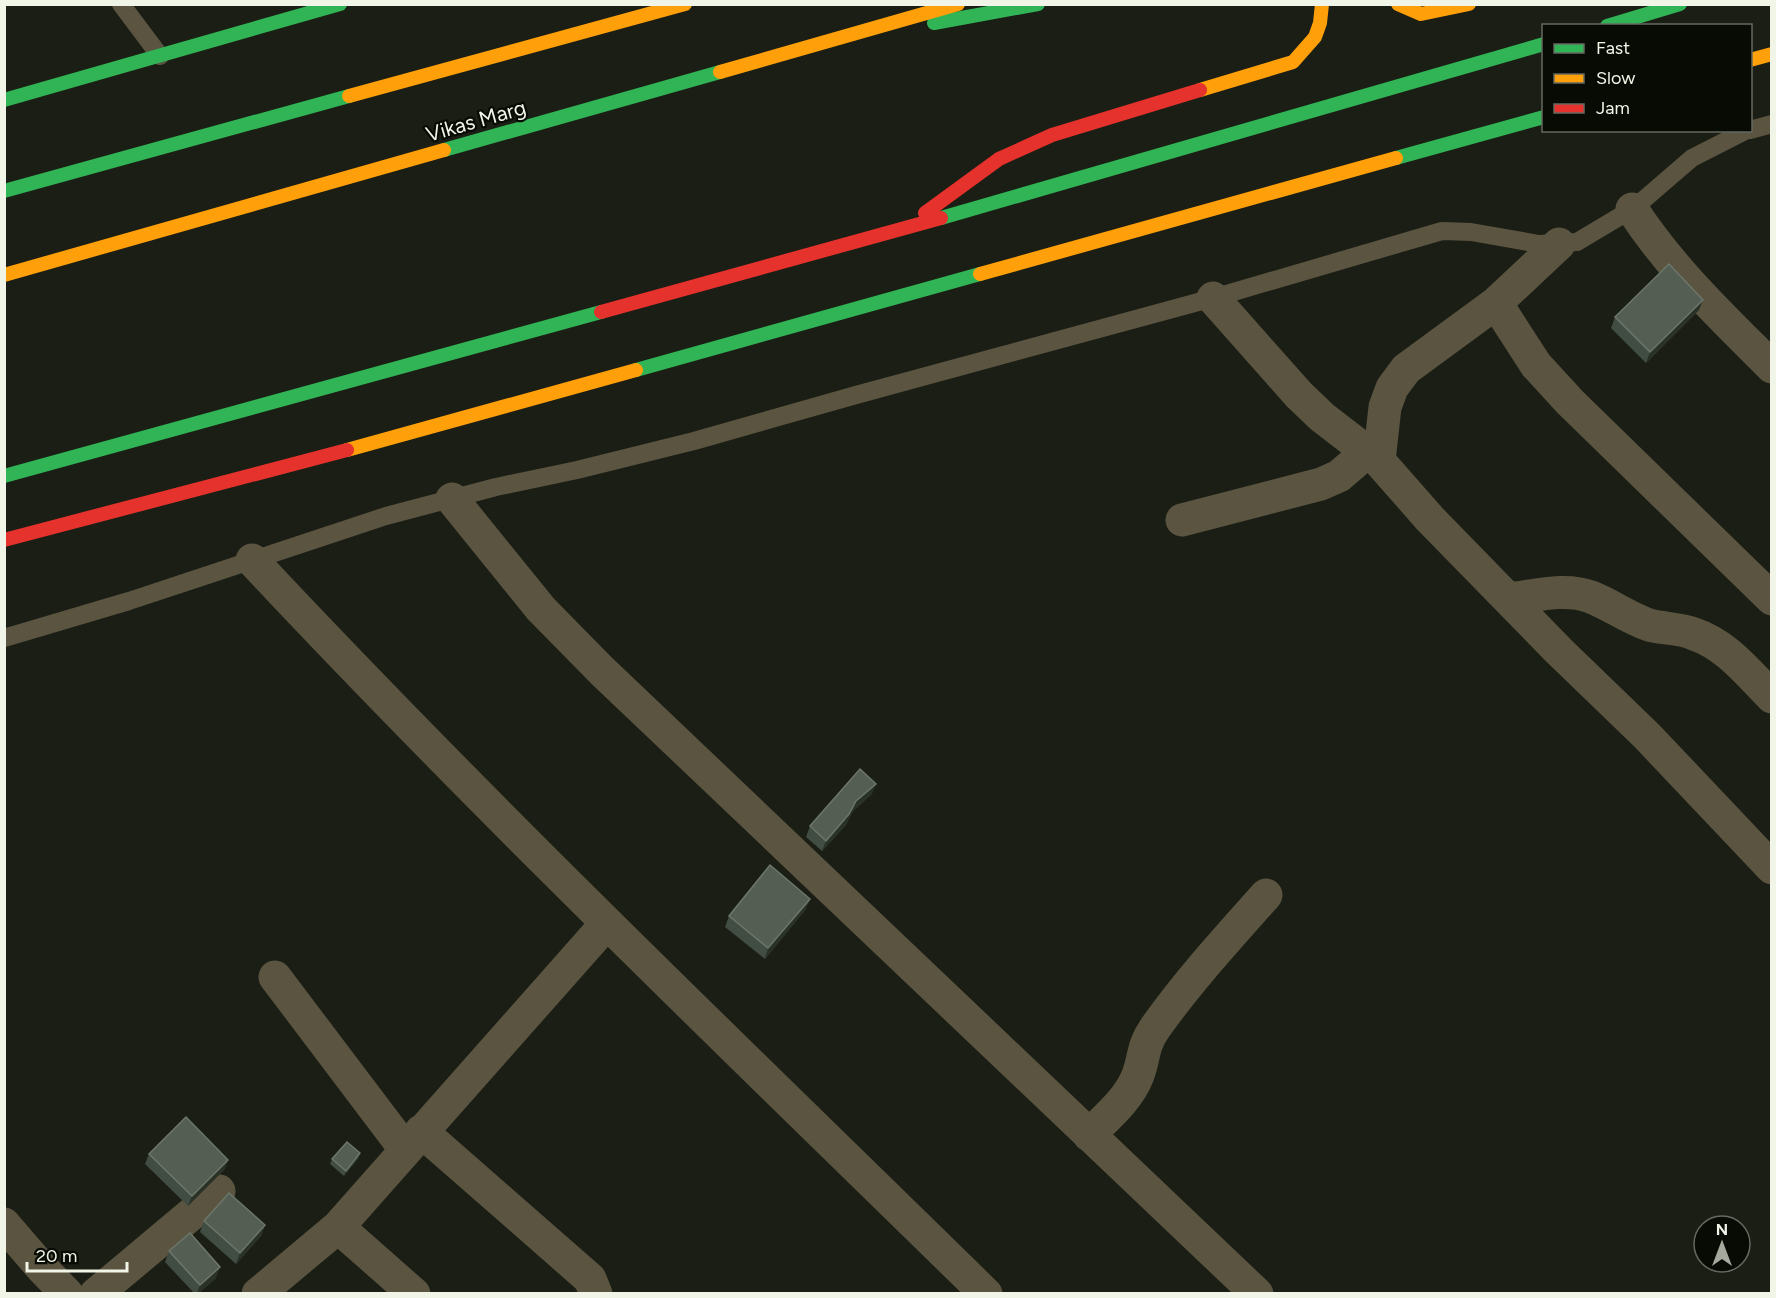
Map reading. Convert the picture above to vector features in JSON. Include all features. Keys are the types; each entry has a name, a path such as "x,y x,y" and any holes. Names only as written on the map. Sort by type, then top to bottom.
{"main road":[{"path":"4,100 340,4"},
{"path":"4,191 685,4"},
{"name":"Vikas Marg","path":"4,275 958,4"},
{"path":"855,35 981,16 1038,4"},
{"path":"905,228 999,159 1052,135 1293,62 1313,44 1322,22 1322,4"},
{"path":"1398,4 1420,14 1469,4"},
{"path":"1614,24 1680,4"},
{"path":"4,476 905,228 1542,45"},
{"path":"1752,59 1772,54"},
{"path":"4,540 381,441 1542,118"}],"street":[{"path":"1632,209 1652,241 1677,271 1772,367"},
{"path":"1182,520 1322,484 1373,457 1392,388 1406,369 1496,303 1559,244"},
{"path":"1213,298 1299,395 1322,417 1373,457 1430,519 1559,651 1647,736 1772,868"},
{"path":"1496,303 1536,365 1570,402 1772,599"},
{"path":"452,498 541,609 602,671 1257,1293"},
{"path":"252,560 350,664 607,923 986,1293"},
{"path":"1509,599 1557,592 1575,593 1590,597 1649,625 1693,633 1715,643 1772,697"},
{"path":"1089,1135 1127,1095 1138,1075 1144,1047 1183,991 1266,894"},
{"path":"258,1293 338,1227 607,923"},
{"path":"275,977 413,1140 590,1279 596,1293"},
{"path":"96,1293 219,1191"},
{"path":"4,1224 67,1293"},
{"path":"338,1227 414,1293"}],"lane":[{"path":"121,4 160,56"},
{"path":"1752,129 1772,124"},
{"path":"4,638 129,601 386,516 452,498 694,441 856,394 1213,298 1442,231 1471,232 1539,244 1577,242 1632,209 1692,158 1745,132"}],"building":[{"path":"1669,264 1703,300 1650,352 1615,317"},
{"path":"860,769 876,784 856,801 849,814 826,841 810,826"},
{"path":"770,865 810,899 768,948 729,916"},
{"path":"186,1117 228,1160 192,1196 149,1154"},
{"path":"347,1142 360,1153 346,1171 332,1159"},
{"path":"229,1193 265,1225 240,1253 204,1221"},
{"path":"190,1233 220,1267 200,1285 169,1251"}],"traffic: fast":[{"path":"4,100 340,4"},
{"path":"934,23 1038,4"},
{"path":"1614,24 1680,4"},
{"path":"941,218 1542,45"},
{"path":"444,150 720,72"},
{"path":"4,191 349,96"},
{"path":"1396,158 1542,118"},
{"path":"636,370 980,274"},
{"path":"4,476 601,312"}],"traffic: slow":[{"path":"349,96 685,4"},
{"path":"720,72 958,4"},
{"path":"1200,90 1293,62 1315,37 1320,23 1322,4"},
{"path":"1398,4 1421,14 1469,4"},
{"path":"1752,59 1772,54"},
{"path":"4,275 444,150"},
{"path":"980,274 1396,158"},
{"path":"347,450 636,370"}],"traffic: jam":[{"path":"925,213 999,159 1052,135 1200,90"},
{"path":"601,312 941,218"},
{"path":"4,540 347,450"}]}
